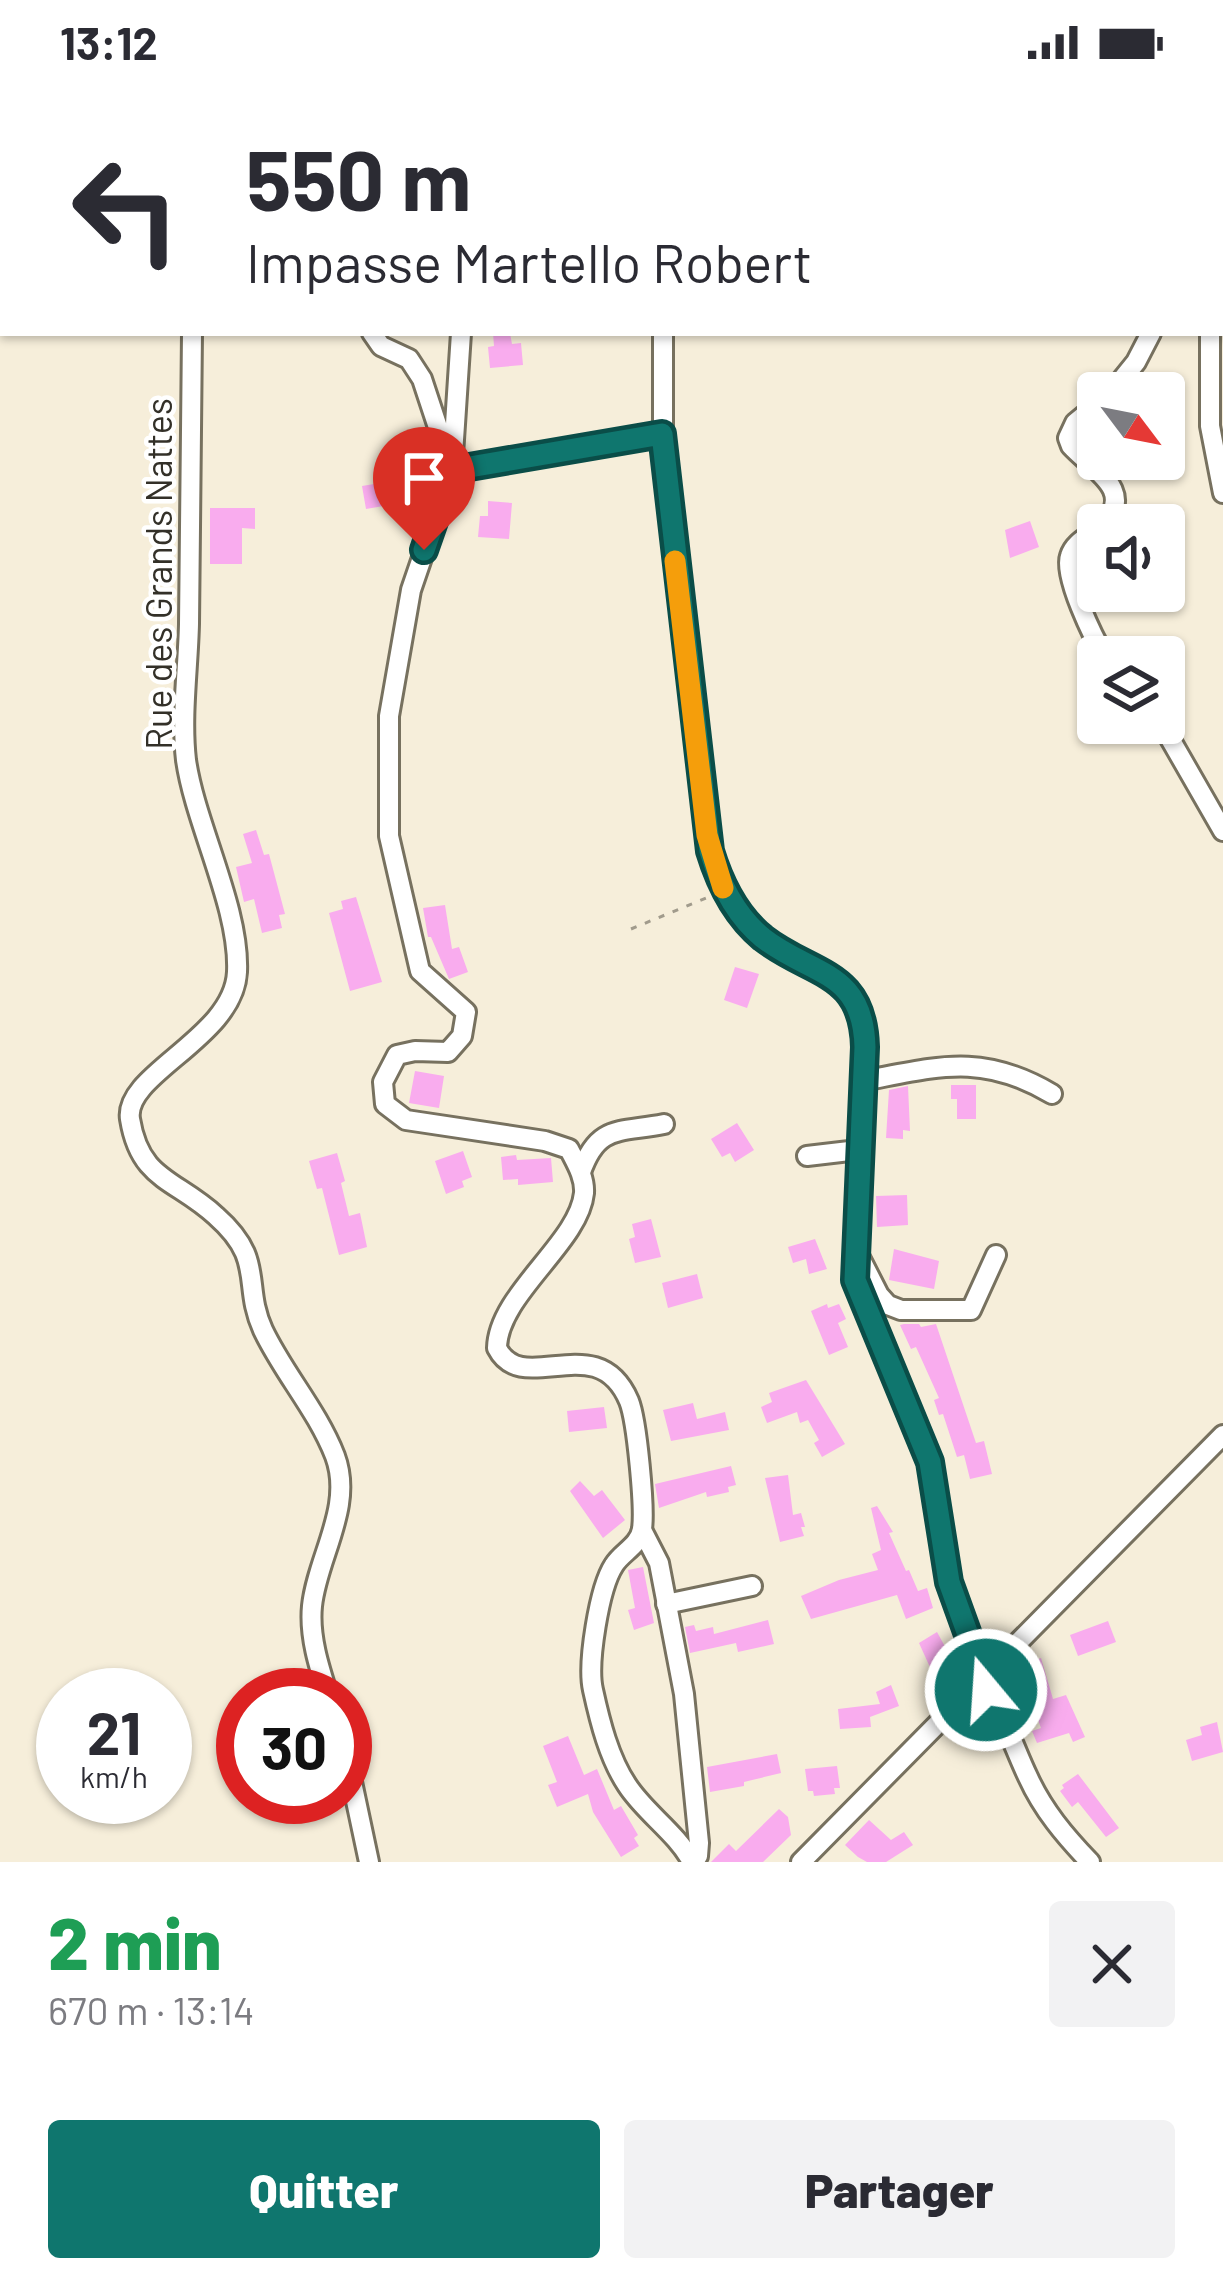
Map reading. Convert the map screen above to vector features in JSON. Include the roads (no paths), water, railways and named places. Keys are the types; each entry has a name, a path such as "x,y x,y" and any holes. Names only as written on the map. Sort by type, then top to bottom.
{"street":[{"name":"Rue des Grands Nattes","path":"192,336 186,760 229,918 237,971 230,1004 208,1030 133,1095 128,1112 137,1153 154,1171 217,1216 244,1247 262,1327 322,1426 338,1462 339,1513 312,1606 319,1668"},
{"path":"374,336 381,346 409,359 422,379 452,470"},
{"path":"461,336 452,470 411,590 388,716 389,836 420,971 466,1012 462,1036 448,1052 398,1055 383,1082 385,1103 406,1120 545,1141 569,1149 581,1172 584,1195 575,1216 507,1316 497,1348 506,1361 523,1369 578,1362 591,1366 623,1392 634,1422 642,1529 659,1563 688,1737 699,1843 693,1862 627,1786 609,1748 591,1684 598,1614 613,1566 635,1544 642,1529"},
{"path":"663,336 662,434 707,835 725,891 747,923 766,940 825,972 852,995 865,1035 854,1246 857,1290 930,1462 949,1582 995,1705 1030,1783 1061,1832 1090,1862"},
{"path":"1128,372 1149,336"},
{"path":"1210,336 1210,426 1223,494"},
{"path":"1077,421 1068,439 1077,449"},
{"path":"452,470 662,434"},
{"path":"1077,546 1069,564 1077,587"},
{"path":"1173,744 1223,831"},
{"path":"862,1081 966,1064 1013,1075 1052,1094"},
{"path":"581,1172 598,1137 664,1124"},
{"path":"807,1156 858,1150"},
{"path":"854,1246 878,1295 901,1310 971,1310 996,1255"},
{"path":"801,1862 1223,1435"},
{"path":"666,1604 752,1586"},
{"path":"360,1824 368,1862"}]}
